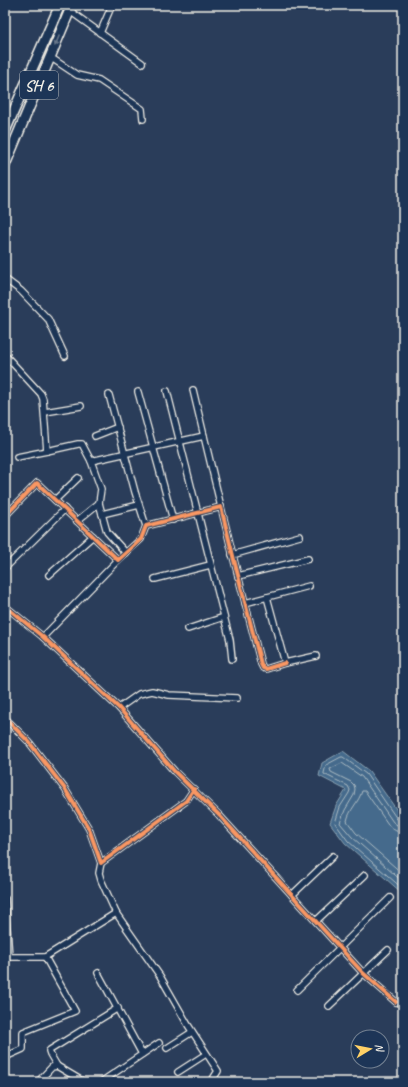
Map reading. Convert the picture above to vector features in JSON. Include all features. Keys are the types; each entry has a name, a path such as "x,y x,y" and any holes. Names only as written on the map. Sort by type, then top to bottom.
{"main road":[{"name":"SH 6","path":"5,131 60,5"},
{"name":"SH 6","path":"5,165 71,8"}],"street":[{"path":"100,33 112,5"},
{"path":"71,8 100,33 142,63"},
{"path":"50,57 77,75 99,80 142,109 143,119"},
{"path":"5,279 22,291 48,318 65,356"},
{"path":"5,355 44,399 47,451"},
{"path":"193,390 232,555 261,664 263,668 266,668 316,656"},
{"path":"167,391 230,640 232,659"},
{"path":"138,392 173,520"},
{"path":"43,637 118,560 142,539 146,526 109,395"},
{"path":"44,412 81,406"},
{"path":"95,436 118,428"},
{"path":"91,461 204,436"},
{"path":"17,457 82,444 91,461 101,489 99,503 107,532 126,553"},
{"path":"55,500 78,478"},
{"path":"5,516 37,484 118,560"},
{"path":"77,521 99,503"},
{"path":"102,514 139,505"},
{"path":"146,526 221,507"},
{"path":"5,568 65,510"},
{"path":"49,575 93,536"},
{"path":"232,555 300,536"},
{"path":"238,576 308,559"},
{"path":"155,579 210,565"},
{"path":"245,603 309,586"},
{"path":"267,597 285,663"},
{"path":"5,606 43,637 119,708 175,772 219,815 363,973 396,1002"},
{"path":"188,629 224,617"},
{"path":"119,708 139,694 152,691 169,695 237,698"},
{"path":"5,718 29,742 65,789 89,829 101,863 101,880 116,913 160,976 192,1032 218,1071 211,1082"},
{"path":"101,863 186,801 194,789"},
{"path":"292,895 333,856"},
{"path":"316,921 365,875"},
{"path":"297,990 390,898"},
{"path":"5,899 7,957 45,957 116,913"},
{"path":"329,1006 388,950"},
{"path":"5,1057 23,1049 23,1032 75,1011 45,957"},
{"path":"98,972 142,1054"},
{"path":"84,1082 57,1066 49,1052 118,1008"},
{"path":"167,1048 192,1032"},
{"path":"101,1082 159,1043"},
{"path":"178,1072 206,1054"},
{"path":"38,1082 52,1067 57,1066"}],"water":[{"path":"343,751 369,771 403,817 403,897 402,893 345,843 330,823 336,806 346,790 319,776 322,763"}],"cycle path":[{"path":"5,516 37,483 118,560 141,539 146,526 221,507 261,664 263,668 266,669 285,663"},
{"path":"5,606 43,637 119,708 175,772 219,815 363,973 396,1002"},
{"path":"5,718 29,742 65,789 89,829 101,863 186,801 194,789"}]}
